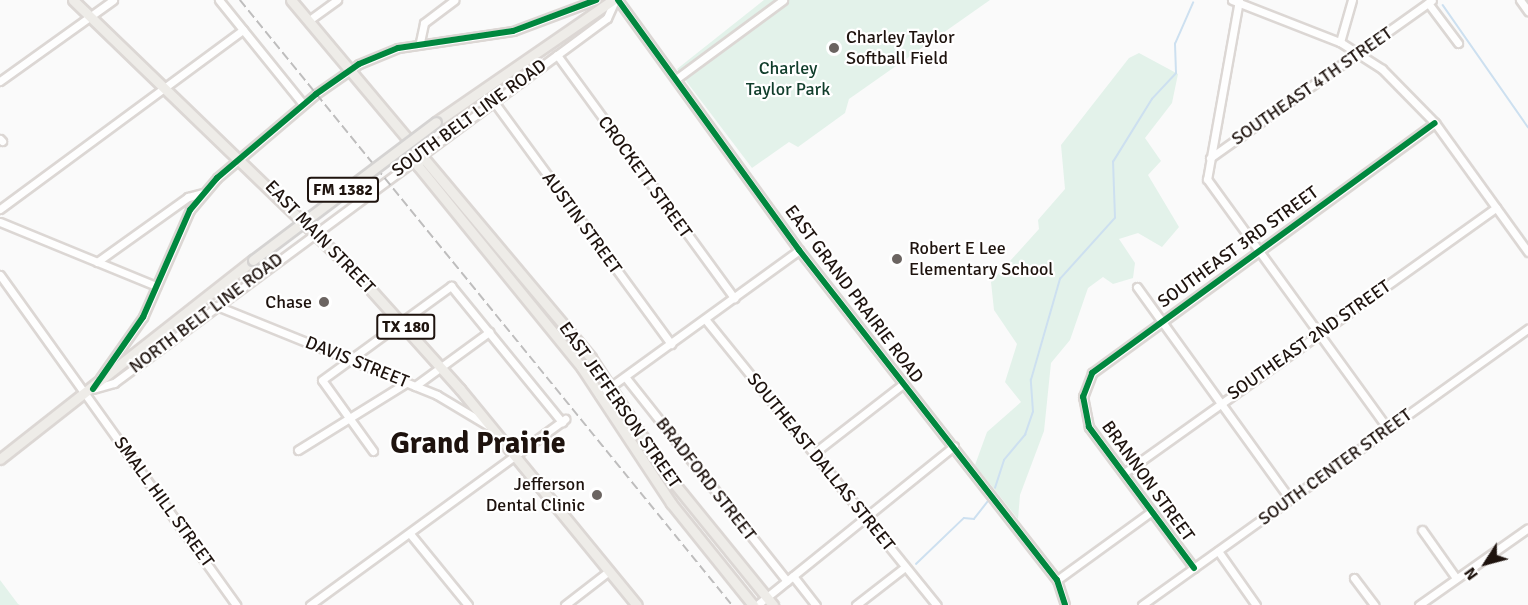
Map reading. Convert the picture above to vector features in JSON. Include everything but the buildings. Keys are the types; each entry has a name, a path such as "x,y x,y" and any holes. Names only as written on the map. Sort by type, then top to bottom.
{"main road":[{"name":"EAST MAIN STREET","path":"73,0 316,230 441,367 637,605"},
{"name":"EAST JEFFERSON STREET","path":"291,0 419,156 428,158 545,301 611,387 677,487 770,601"},
{"name":"SOUTH BELT LINE ROAD","path":"436,123 615,0"},
{"name":"NORTH BELT LINE ROAD","path":"0,459 90,394 252,260 436,123"},
{"name":"EAST JEFFERSON STREET","path":"419,156 418,166 535,309 599,395 664,493 755,605"},
{"path":"535,309 545,301"},
{"path":"664,493 677,487"},
{"path":"697,535 708,526"},
{"path":"728,574 740,565"}],"street":[{"path":"0,81 113,0"},
{"path":"219,0 303,104"},
{"path":"308,21 337,0"},
{"path":"420,42 424,23 454,0"},
{"path":"90,394 143,316 177,233 203,193 303,104 349,70 420,42 513,31 596,0"},
{"name":"SOUTH BELT LINE ROAD","path":"316,230 607,18 615,0"},
{"name":"EAST GRAND PRAIRIE ROAD","path":"615,0 676,79 799,250 1057,580 1065,605"},
{"path":"676,79 783,0"},
{"path":"1340,42 1352,0"},
{"path":"1520,0 1528,11"},
{"path":"1388,429 1257,252 1207,180 1236,1 1340,42 1359,54 1412,97 1435,123 1528,252"},
{"path":"1430,1 1458,43"},
{"name":"SOUTHEAST 4TH STREET","path":"1210,158 1359,54 1430,1"},
{"path":"0,209 243,30"},
{"name":"CROCKETT STREET","path":"557,55 734,298"},
{"name":"AUSTIN STREET","path":"494,102 671,344"},
{"name":"SOUTHEAST 3RD STREET","path":"1083,410 1092,373 1435,123"},
{"path":"98,262 188,197 203,193"},
{"name":"SOUTHEAST 2ND STREET","path":"1124,473 1496,208"},
{"path":"0,222 156,286"},
{"name":"NORTH BELT LINE ROAD","path":"90,394 114,383 316,230"},
{"path":"599,395 626,378 799,250"},
{"name":"SMALL HILL STREET","path":"0,276 90,394 236,605"},
{"path":"311,605 411,535 564,421 451,286 322,380 373,451"},
{"path":"1137,287 1290,499"},
{"name":"DAVIS STREET","path":"217,306 415,386 492,427"},
{"name":"SOUTHEAST DALLAS STREET","path":"705,319 937,605"},
{"name":"SOUTH CENTER STREET","path":"1142,605 1528,329"},
{"path":"415,386 489,332"},
{"name":"BRADFORD STREET","path":"626,378 790,579 816,605"},
{"path":"298,450 406,383"},
{"path":"814,453 903,384"},
{"name":"BRANNON STREET","path":"1083,410 1089,427 1194,568"},
{"path":"755,605 770,601 790,579 954,447"},
{"path":"1057,580 1152,511"},
{"path":"1422,530 1456,578"},
{"path":"1419,605 1527,531"},
{"path":"411,535 468,605"},
{"path":"1218,551 1256,605"},
{"path":"856,605 905,567"},
{"path":"565,605 609,571"},
{"path":"1354,578 1374,605"}],"green space":[{"name":"Charley Taylor Park","path":"764,0 990,0 849,99 845,113 798,147 789,142 752,168 677,69"},
{"path":"1139,53 1178,74 1172,103 1145,138 1161,161 1148,175 1179,227 1162,247 1138,233 1119,239 1135,263 1133,278 1113,284 1103,277 1088,288 1070,340 1051,363 1044,431 1020,495 1018,519 975,465 987,432 1021,402 1005,382 1017,344 994,310 991,282 1039,229 1038,220 1065,189 1061,145 1129,58"},
{"path":"0,580 18,604 20,605 0,605"}],"waterway":[{"path":"995,488 1004,460 1025,435 1033,412 1031,380 1060,279 1115,218 1113,162 1152,99 1176,73 1175,44 1193,3"},
{"path":"1443,5 1528,127"},
{"path":"916,564 964,518 974,519 988,501"}],"railway":[{"path":"240,0 732,605"}],"cycle path":[{"path":"93,389 143,317 190,210 217,178 316,94 359,64 398,48 513,31 596,0"},
{"path":"618,0 799,250 1057,580 1065,605"},
{"path":"1194,568 1089,427 1083,397 1092,373 1435,123"}],"place":[{"name":"Charley Taylor Softball Field","path":"834,48"},
{"name":"Robert E Lee Elementary School","path":"897,259"},
{"name":"Chase","path":"324,302"},
{"name":"Jefferson Dental Clinic","path":"597,495"}],"district":[{"name":"Grand Prairie","path":"478,444"}]}
